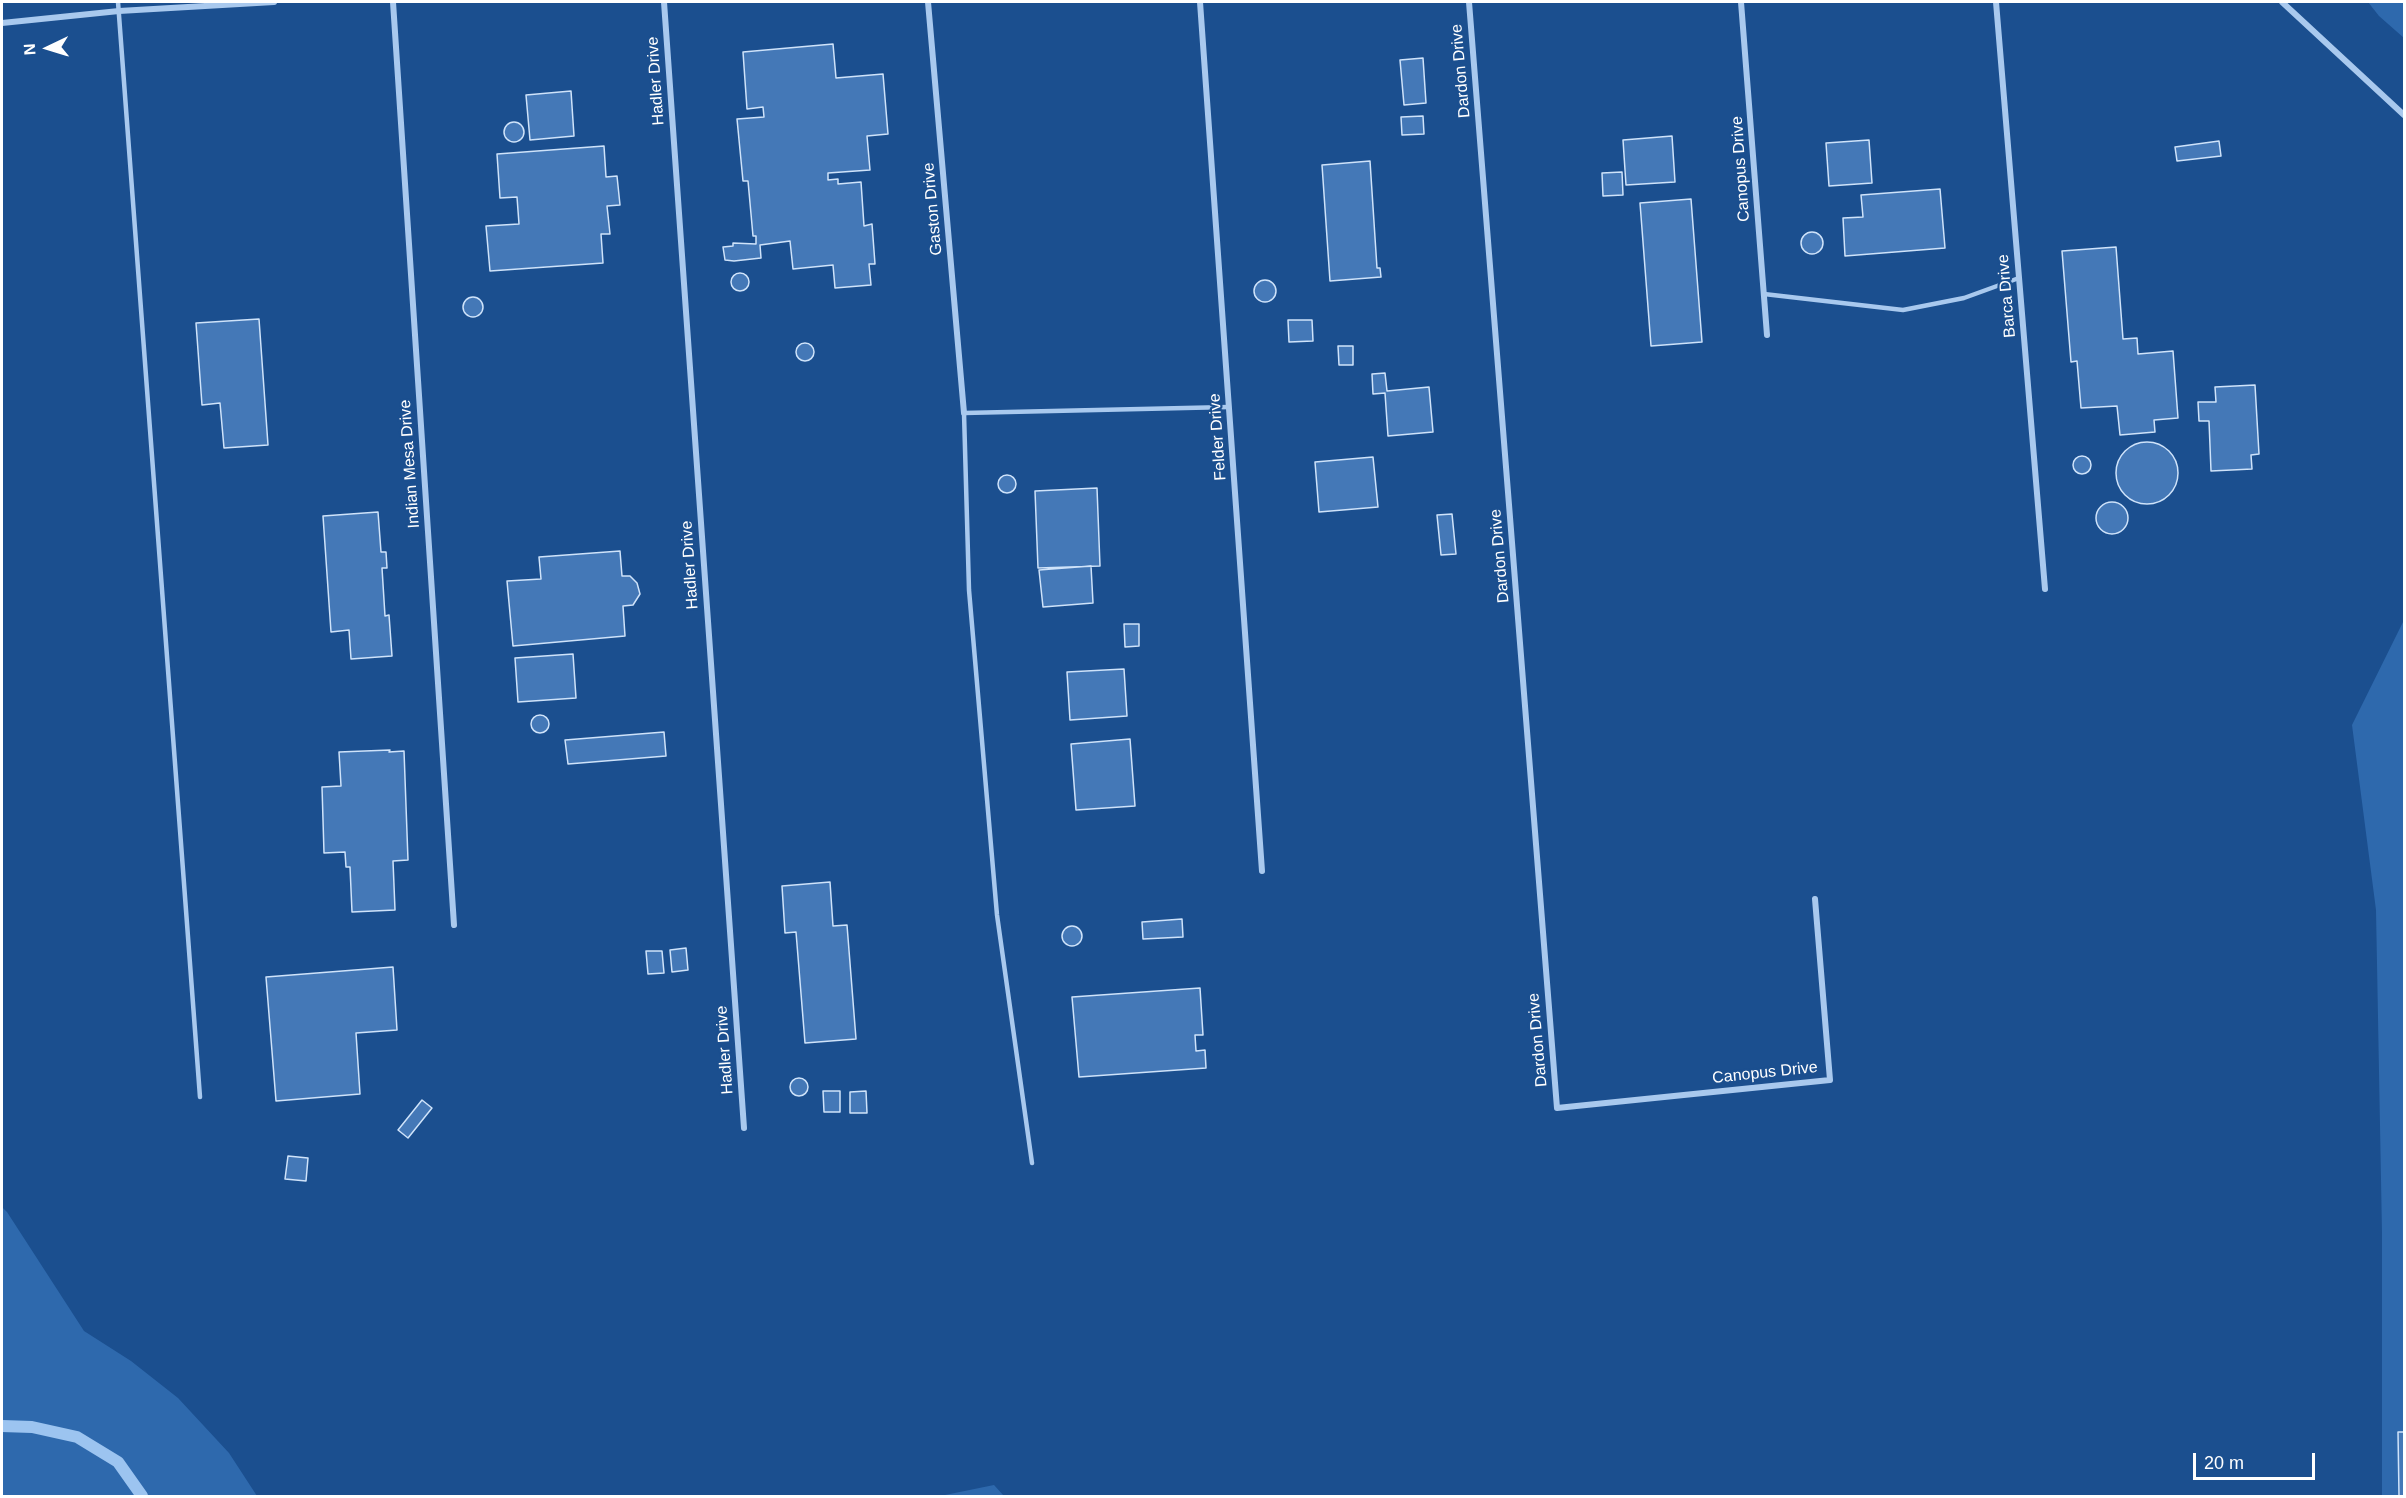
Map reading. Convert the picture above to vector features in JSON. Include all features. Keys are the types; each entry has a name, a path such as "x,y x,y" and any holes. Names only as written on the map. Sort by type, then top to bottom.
{"street":[{"path":"2,23 119,11 274,2"},
{"name":"Indian Mesa Drive","path":"393,2 454,925"},
{"name":"Hadler Drive","path":"664,2 744,1128"},
{"name":"Gaston Drive","path":"928,2 964,413"},
{"name":"Felder Drive","path":"1200,2 1262,871"},
{"name":"Dardon Drive","path":"1469,2 1557,1108"},
{"name":"Canopus Drive","path":"1742,2 1767,335"},
{"name":"Barca Drive","path":"1995,2 2046,589"},
{"path":"2282,2 2404,115"},
{"name":"Canopus Drive","path":"1557,1108 1830,1080 1815,899"}],"lane":[{"path":"118,2 200,1097"},
{"path":"1764,294 1903,310 1964,298 2019,278"},
{"path":"1032,1163 996,903 969,590 964,413 1229,407"}],"shaded area":[{"path":"2368,2 2404,2 2404,38 2379,16"},
{"path":"2404,620 2404,1496 2382,1496 2382,1233 2376,910 2352,725"},
{"path":"2,1207 84,1331 131,1361 178,1398 229,1453 257,1496 2,1496"},
{"path":"994,1485 1004,1496 940,1496"}],"building":[{"path":"833,44 836,78 883,74 888,134 867,136 870,170 828,173 828,180 838,179 838,184 861,182 864,226 872,224 875,264 869,264 871,285 835,288 833,265 793,269 790,241 760,245 761,258 734,261 725,260 723,247 733,246 733,243 756,244 756,236 753,236 748,181 743,181 737,119 764,117 763,107 747,109 743,52"},
{"path":"1423,58 1426,103 1404,105 1400,60"},
{"path":"571,91 574,136 530,140 526,95"},
{"path":"1423,116 1424,134 1402,135 1401,117"},
{"path":"510,122 518,122 524,128 524,136 518,142 510,142 504,136 504,128"},
{"path":"1672,136 1675,182 1626,185 1623,140"},
{"path":"1869,140 1872,183 1829,186 1826,143"},
{"path":"2219,141 2221,156 2177,161 2175,147"},
{"path":"604,146 606,177 617,176 620,205 607,206 610,234 601,234 603,263 490,271 486,226 519,224 517,197 500,198 497,154"},
{"path":"1370,161 1377,268 1380,268 1381,277 1330,281 1322,165"},
{"path":"1622,172 1623,195 1603,196 1602,173"},
{"path":"1940,189 1945,248 1845,256 1843,218 1863,217 1861,195"},
{"path":"1691,199 1702,342 1651,346 1640,203"},
{"path":"1812,232 1820,235 1823,243 1820,251 1812,254 1804,251 1801,243 1804,235"},
{"path":"2116,247 2123,339 2137,338 2138,354 2173,351 2178,418 2154,420 2155,432 2120,435 2117,406 2081,408 2077,361 2071,362 2062,251"},
{"path":"740,273 747,275 749,282 747,289 740,291 733,289 731,282 733,275"},
{"path":"1265,280 1273,283 1276,291 1273,299 1265,302 1257,299 1254,291 1257,283"},
{"path":"473,297 480,300 483,307 480,314 473,317 466,314 463,307 466,300"},
{"path":"259,319 268,445 224,448 220,403 202,405 196,323"},
{"path":"1288,320 1312,320 1313,341 1289,342"},
{"path":"801,343 809,343 814,348 812,359 801,361 796,356 796,348"},
{"path":"1338,346 1353,346 1353,365 1339,365"},
{"path":"1385,373 1387,391 1429,387 1433,432 1388,436 1385,393 1373,394 1372,374"},
{"path":"2255,385 2259,454 2251,455 2252,469 2211,471 2209,421 2199,421 2198,402 2216,402 2215,387"},
{"path":"2147,442 2159,444 2169,451 2176,461 2178,473 2176,485 2169,495 2159,502 2147,504 2135,502 2125,495 2118,485 2116,473 2118,461 2125,451 2135,444"},
{"path":"2082,456 2088,459 2091,465 2088,471 2082,474 2076,471 2073,465 2076,459"},
{"path":"1373,457 1378,507 1319,512 1315,462"},
{"path":"1007,475 1015,480 1016,484 1011,492 1007,493 999,488 998,484 1003,476"},
{"path":"1097,488 1100,566 1038,568 1035,491"},
{"path":"2112,502 2123,507 2128,518 2123,529 2112,534 2101,529 2096,518 2101,507"},
{"path":"378,512 381,552 386,552 387,568 382,568 385,616 389,615 392,656 351,659 349,630 331,632 323,516"},
{"path":"1452,514 1456,554 1441,555 1437,515"},
{"path":"620,551 622,576 630,576 637,583 640,594 633,605 623,606 625,636 513,646 507,581 541,579 539,557"},
{"path":"1091,566 1093,603 1043,607 1039,570"},
{"path":"1124,624 1139,624 1139,646 1125,647"},
{"path":"573,654 576,698 518,702 515,658"},
{"path":"1124,669 1127,716 1070,720 1067,672"},
{"path":"536,715 544,715 549,720 547,731 536,733 531,728 531,720"},
{"path":"664,732 666,756 568,764 565,740"},
{"path":"1130,739 1135,806 1076,810 1071,744"},
{"path":"390,750 389,752 404,751 408,860 393,861 395,910 352,912 350,867 346,867 345,852 324,853 322,787 341,786 339,752"},
{"path":"830,882 833,926 847,925 856,1039 805,1043 796,932 785,933 782,886"},
{"path":"1182,919 1183,937 1143,939 1142,922"},
{"path":"1072,926 1079,929 1082,936 1079,943 1072,946 1065,943 1062,936 1065,929"},
{"path":"686,948 688,970 672,972 670,950"},
{"path":"646,951 662,951 664,973 648,974"},
{"path":"393,967 397,1030 356,1033 360,1094 276,1101 266,977"},
{"path":"1200,988 1203,1035 1195,1035 1196,1051 1205,1050 1206,1068 1079,1077 1072,997"},
{"path":"795,1078 803,1078 808,1083 806,1094 795,1096 790,1091 790,1083"},
{"path":"823,1091 840,1091 840,1112 824,1112"},
{"path":"866,1091 867,1113 850,1113 850,1092"},
{"path":"422,1100 432,1108 408,1138 398,1130"},
{"path":"288,1156 308,1158 306,1181 285,1179"},
{"path":"2398,1432 2404,1432 2404,1496 2399,1496"}],"waterway":[{"path":"2,1426 32,1427 77,1437 118,1462 142,1496"}]}
